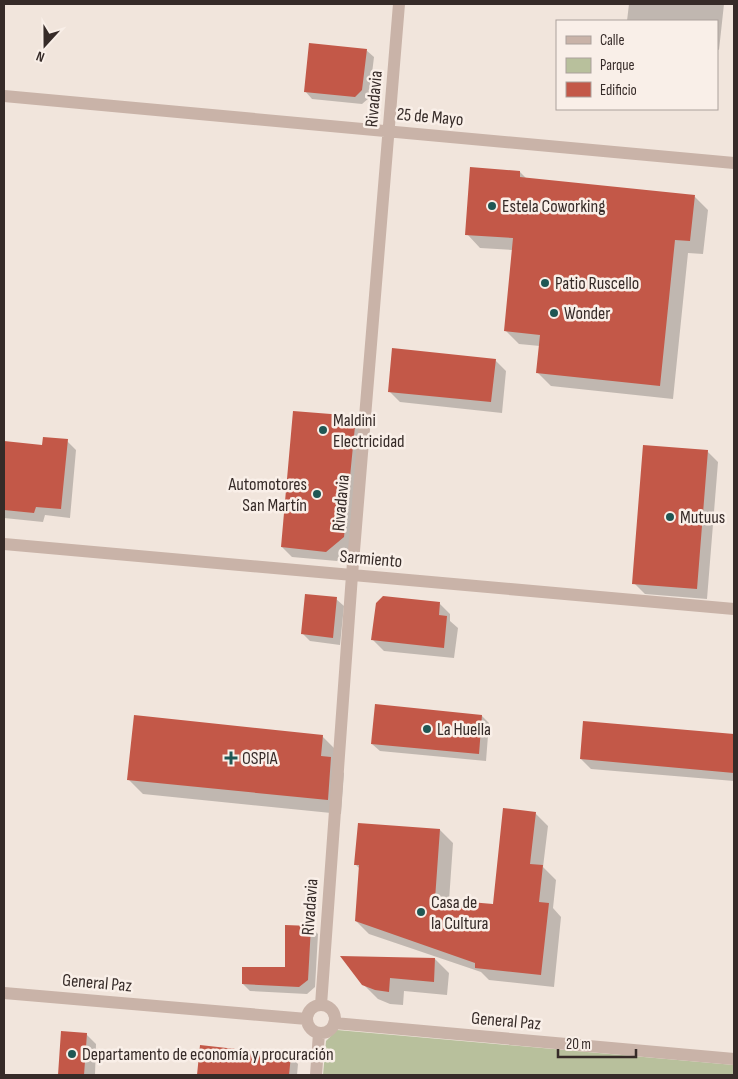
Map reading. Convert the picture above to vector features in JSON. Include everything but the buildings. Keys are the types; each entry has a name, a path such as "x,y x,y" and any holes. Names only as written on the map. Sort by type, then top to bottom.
{"street":[{"name":"Rivadavia","path":"321,1005 352,575 399,4"},
{"name":"25 de Mayo","path":"4,96 734,163"},
{"name":"Sarmiento","path":"4,544 734,608"},
{"name":"General Paz","path":"4,993 306,1019"},
{"path":"321,1005 328,1007 335,1018 330,1030 319,1033 309,1028 306,1019 310,1010 321,1005"},
{"name":"General Paz","path":"334,1023 734,1059"},
{"path":"316,1075 319,1033"}],"green space":[{"path":"337,1030 734,1065 734,1075 323,1075 326,1041"}],"place":[{"name":"Estela Coworking","path":"492,206"},
{"name":"Patio Ruscello","path":"545,283"},
{"name":"Wonder","path":"554,313"},
{"name":"Maldini Electricidad","path":"323,430"},
{"name":"Automotores San Martín","path":"317,494"},
{"name":"Mutuus","path":"670,517"},
{"name":"La Huella","path":"427,729"},
{"name":"OSPIA","path":"231,758"},
{"name":"Casa de la Cultura","path":"421,912"},
{"name":"Departamento de economía y procuración","path":"72,1054"}]}
